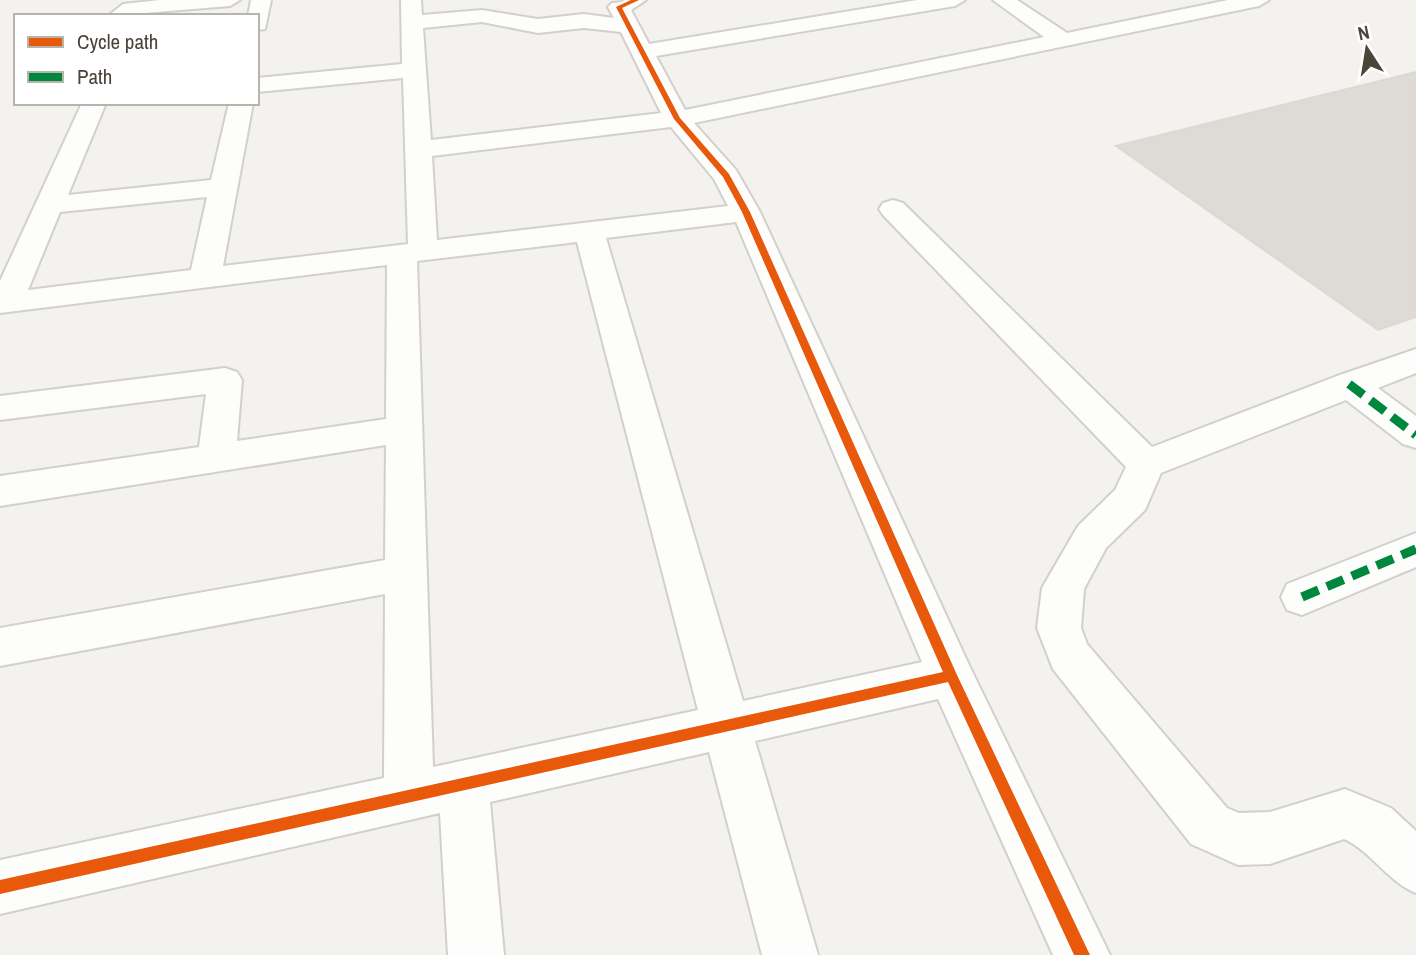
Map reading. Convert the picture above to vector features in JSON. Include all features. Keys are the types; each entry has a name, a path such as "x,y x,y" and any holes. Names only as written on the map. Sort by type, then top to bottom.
{"street":[{"path":"122,14 131,9 230,0"},
{"path":"409,796 404,429 420,149 411,11 482,16 538,26 584,21 636,26 955,0"},
{"path":"1003,0 1062,39"},
{"path":"420,149 677,119 1259,0"},
{"path":"636,26 677,119 726,176 746,212 951,676 1082,955"},
{"path":"259,85 415,70"},
{"path":"3,302 50,205 94,105"},
{"path":"205,277 241,105"},
{"path":"50,205 223,187"},
{"path":"893,209 1146,464"},
{"path":"3,302 746,212"},
{"path":"589,231 790,955"},
{"path":"1416,360 1146,464 1131,499 1092,537 1063,588 1059,628 1069,655 1209,826 1238,839 1270,838 1345,814 1373,826 1416,867"},
{"path":"0,408 225,380 217,458"},
{"path":"1349,384 1416,435"},
{"path":"0,491 404,429"},
{"path":"1302,597 1416,549"},
{"path":"0,647 406,573"},
{"path":"0,887 951,676"},
{"path":"463,784 477,955"}],"building":[{"path":"1416,72 1416,317 1378,330 1116,146"}],"marked path":[{"path":"1349,384 1416,435"},
{"path":"1302,597 1416,549"}],"cycle path":[{"path":"636,0 619,7 677,119 726,176 746,212 951,676 1082,955"},
{"path":"0,887 951,676"}]}
